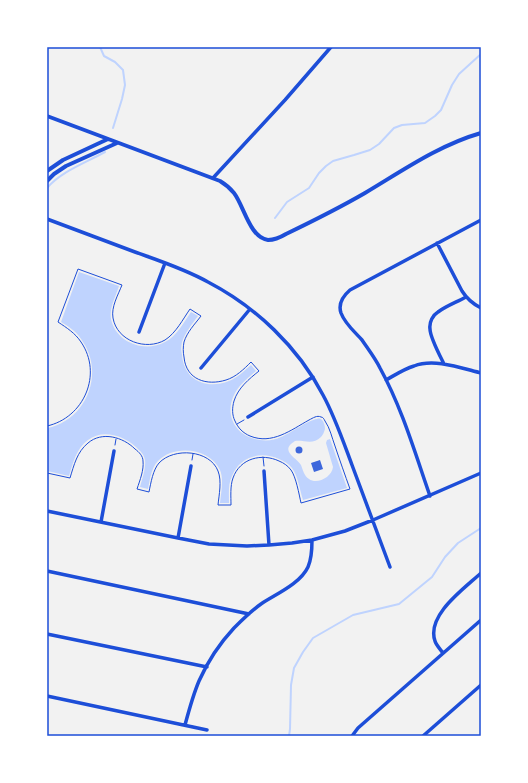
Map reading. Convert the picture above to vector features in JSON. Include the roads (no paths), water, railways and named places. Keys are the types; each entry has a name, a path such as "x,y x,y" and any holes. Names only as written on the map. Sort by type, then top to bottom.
{"street":[{"path":"214,178 331,47"},
{"path":"47,116 214,178 226,184 235,194 254,231 261,237 268,240 276,239 355,198 447,145 481,133"},
{"path":"93,146 96,139 95,134"},
{"path":"47,171 63,160 108,139"},
{"path":"47,180 66,166 117,142"},
{"path":"47,219 165,263 209,282 250,309 286,341 313,377 323,395 339,430 390,567"},
{"path":"430,496 410,437 386,380 362,340 346,323 340,311 340,305 345,294 350,290 481,220"},
{"path":"437,243 466,297 481,308"},
{"path":"139,332 165,263"},
{"path":"444,364 431,334 430,323 432,318 437,313 466,297"},
{"path":"201,368 250,309"},
{"path":"386,380 412,366 427,363 444,364 481,373"},
{"path":"248,417 313,377"},
{"path":"101,522 114,451"},
{"path":"178,538 191,466"},
{"path":"264,470 269,545"},
{"path":"47,511 203,543 247,546 292,543 312,540 345,531 481,473"},
{"path":"185,725 199,681 212,657 233,629 249,614 260,605 293,584 303,575 308,567 312,550 312,540"},
{"path":"47,571 249,614"},
{"path":"443,654 435,642 433,631 435,621 451,600 481,573"},
{"path":"352,736 358,728 481,620"},
{"path":"47,634 207,667"},
{"path":"423,736 481,685"},
{"path":"47,696 208,730"}],"water":[{"path":"79,272 119,286 112,306 111,319 119,334 132,344 149,346 165,342 177,333 191,312 198,316 187,332 181,345 184,364 192,377 205,383 220,383 235,378 251,365 256,371 239,387 235,393 230,409 231,417 238,430 252,438 271,440 279,438 313,420 321,419 324,423 325,429 321,437 312,442 295,441 288,448 290,454 299,462 307,478 312,481 324,479 330,474 333,467 326,443 327,440 330,439 347,488 303,500 296,475 291,467 283,461 265,455 252,457 240,464 230,482 229,503 220,503 222,478 220,470 215,463 200,453 182,451 173,452 158,461 152,471 148,489 140,487 144,474 145,463 142,453 125,439 106,434 94,437 84,444 76,456 69,476 47,471 47,428 60,424 72,416 88,395 91,382 92,368 89,355 83,342 74,330 61,322"}],"waterway":[{"path":"100,47 104,56 115,62 123,70 125,85 113,128"},
{"path":"275,218 287,202 309,188 319,173 333,161 370,150 379,144 394,128 402,125 425,123 435,116 441,110 452,85 459,74 481,54"},
{"path":"47,188 67,172 105,152"},
{"path":"289,736 291,685 294,668 313,638 353,615 399,604 432,577 445,557 458,543 481,528"}]}
